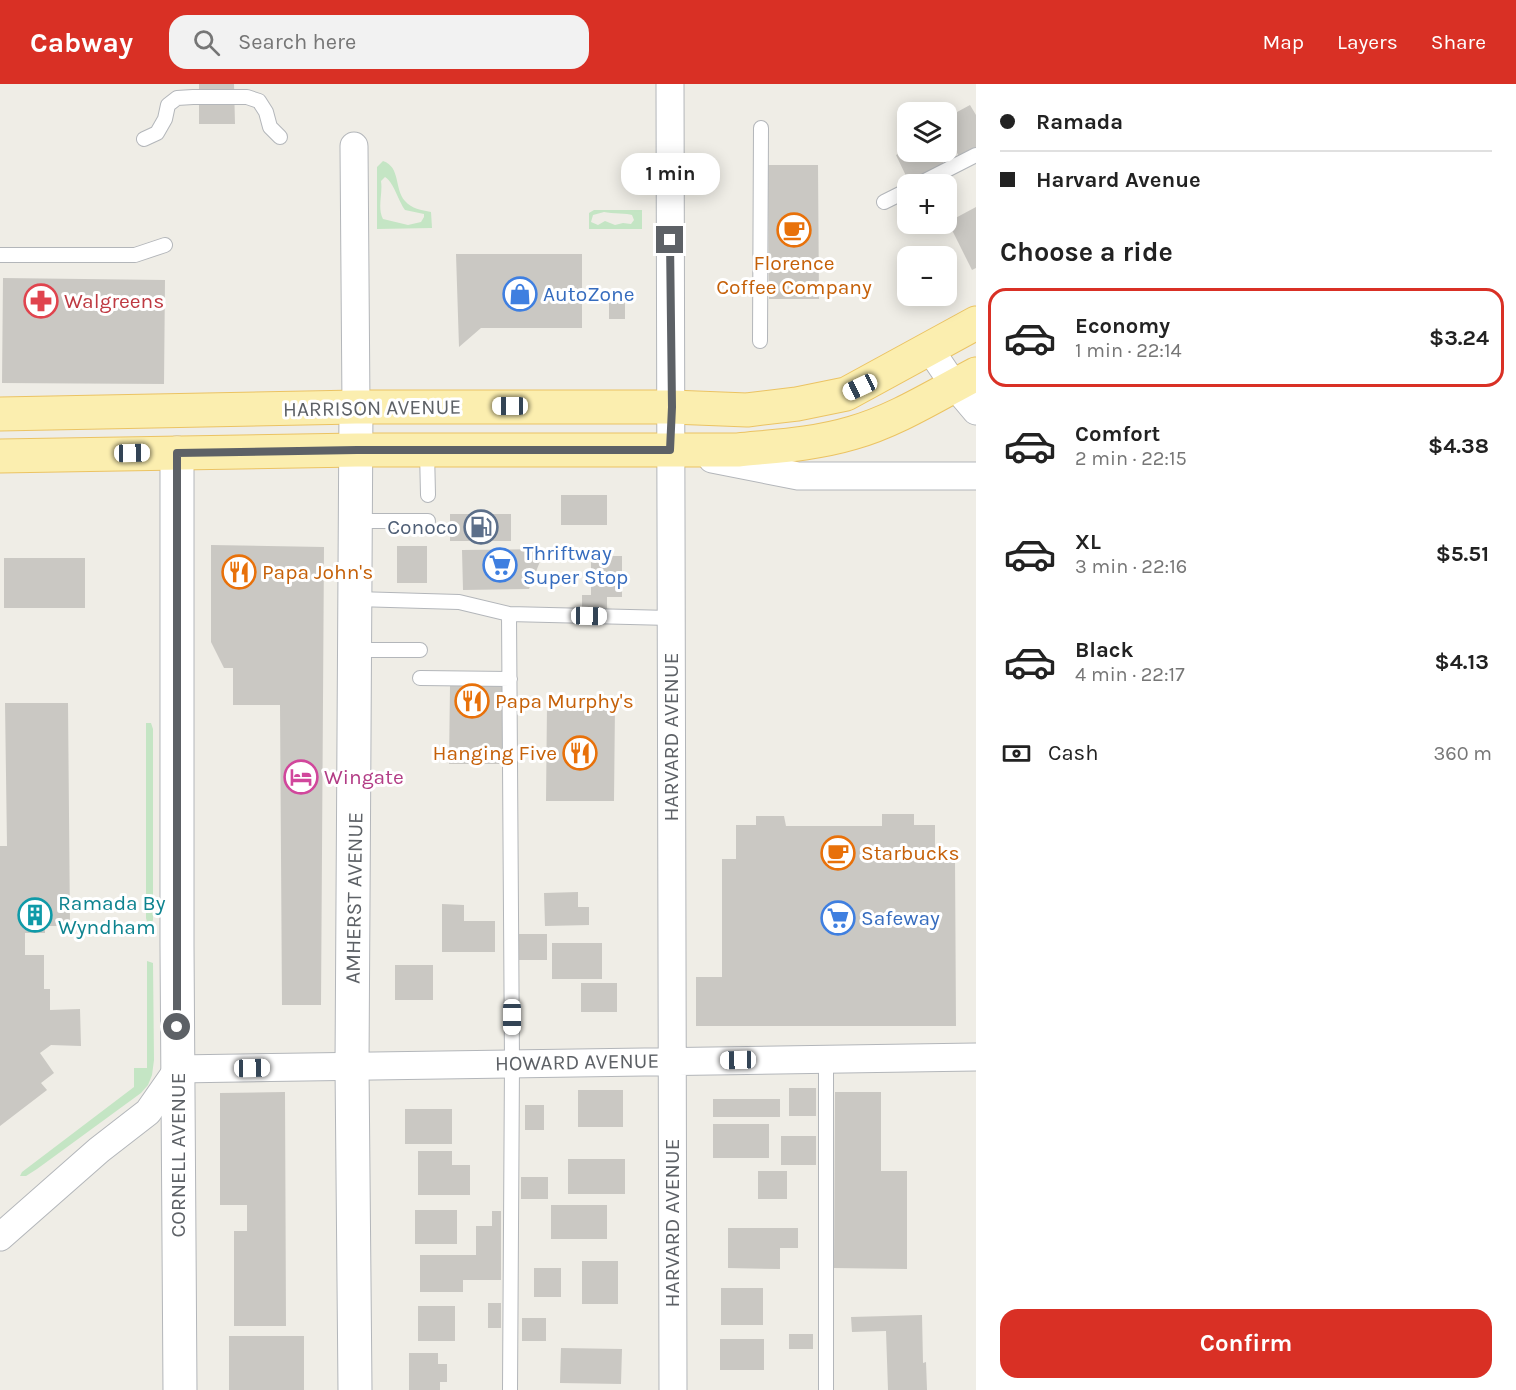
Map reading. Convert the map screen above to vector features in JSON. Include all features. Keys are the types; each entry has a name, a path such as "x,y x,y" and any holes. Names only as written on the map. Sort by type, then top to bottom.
{"main road":[{"name":"HARRISON AVENUE","path":"0,414 356,407 672,407 747,410 797,404 846,394 976,323"},
{"name":"HARRISON AVENUE","path":"0,456 357,450 738,450 798,444 853,433 899,414 965,380"}],"street":[{"name":"HARVARD AVENUE","path":"670,84 673,1390"},
{"path":"354,146 356,407"},
{"path":"929,348 965,380 976,411"},
{"name":"AMHERST AVENUE","path":"355,1390 352,1066 356,407"},
{"path":"670,450 798,476 976,476"},
{"name":"CORNELL AVENUE","path":"177,453 180,1390"},
{"name":"HOWARD AVENUE","path":"178,1069 976,1057"},
{"path":"0,1237 99,1150 148,1112 178,1069"}],"lane":[{"path":"144,139 157,133 165,119 168,105 177,98 193,97 247,97 259,101 266,112 270,127 280,137"},
{"path":"760,341 761,128"},
{"path":"939,174 976,155"},
{"path":"884,202 897,196"},
{"path":"0,255 135,255 165,244"},
{"path":"427,451 428,495"},
{"path":"356,521 428,521"},
{"path":"356,599 459,602 509,614 670,618"},
{"path":"509,614 512,1063 510,1390"},
{"path":"356,650 420,651"},
{"path":"420,678 510,680"},
{"path":"826,1059 826,1390"}],"green space":[{"path":"383,161 389,164 395,173 399,191 405,201 420,210 431,212 432,228 377,229 377,167","holes":["385,177 405,210 424,214 421,222 408,225 383,219 380,210 381,181"]},
{"path":"594,210 642,210 642,229 589,229 589,213","holes":["604,212 630,214 634,220 631,224 615,225 605,221 598,225 591,222 593,215"]},
{"path":"146,723 151,723 153,729 153,920 149,929 146,918"},
{"path":"147,961 153,963 154,1060 148,1085 141,1093 37,1169 26,1176 20,1176 22,1172 134,1087 134,1068 147,1068"}],"building":[{"path":"199,84 234,84 235,124 199,124"},
{"path":"970,105 976,115 976,149 960,158 957,153 957,112"},
{"path":"899,162 943,162 944,164 925,174 905,174"},
{"name":"Florence Coffee Company","path":"768,165 818,165 819,299 769,299"},
{"path":"976,207 976,268 972,270 954,234 957,234 957,217"},
{"name":"AutoZone","path":"456,254 582,254 582,328 481,328 459,347"},
{"path":"3,278 165,280 164,384 2,383"},
{"path":"609,295 625,295 625,319 609,319"},
{"path":"561,495 607,495 607,525 561,525"},
{"name":"Conoco","path":"450,514 511,514 511,541 450,541"},
{"name":"Wingate","path":"211,545 324,547 321,1005 282,1005 280,705 233,705 233,668 224,668 211,642"},
{"name":"Conoco","path":"397,546 427,546 427,583 397,583"},
{"name":"Thriftway Super Stop","path":"545,549 529,589 463,590 462,550"},
{"path":"591,556 622,556 622,597 607,597 607,611 582,611 582,595 591,595"},
{"path":"4,558 85,558 85,608 4,608"},
{"path":"450,686 503,686 502,764 449,764"},
{"name":"Ramada By Wyndham","path":"5,703 68,703 70,926 45,926 45,933 25,933 25,955 44,955 44,989 50,989 50,1010 80,1009 81,1046 51,1045 40,1053 54,1073 41,1083 47,1090 0,1126 0,846 7,846"},
{"name":"Hanging Five","path":"547,705 615,706 614,801 546,801"},
{"name":"Safeway","path":"882,814 914,814 914,825 935,825 935,858 955,858 956,1026 696,1026 696,977 722,977 722,859 736,859 736,825 756,825 756,816 784,816 786,826 882,826"},
{"path":"578,892 578,907 589,907 589,925 545,926 544,893"},
{"path":"442,904 464,905 464,921 495,921 495,952 442,952"},
{"path":"519,934 547,934 547,960 519,960"},
{"path":"552,943 602,943 602,979 552,979"},
{"path":"395,965 433,965 433,1000 395,1000"},
{"path":"581,983 617,983 617,1012 581,1012"},
{"path":"789,1088 816,1088 816,1116 789,1116"},
{"path":"578,1090 623,1090 623,1127 578,1127"},
{"path":"285,1092 286,1326 234,1326 234,1231 247,1231 247,1205 220,1205 220,1093"},
{"path":"835,1092 881,1092 881,1171 907,1171 907,1269 834,1268"},
{"path":"713,1099 780,1099 780,1117 713,1117"},
{"path":"525,1105 544,1105 544,1130 525,1130"},
{"path":"405,1109 452,1109 452,1144 405,1144"},
{"path":"713,1124 769,1124 769,1158 713,1158"},
{"path":"781,1136 816,1136 816,1165 781,1165"},
{"path":"418,1151 452,1151 452,1165 470,1165 470,1195 418,1195"},
{"path":"568,1159 625,1159 625,1194 568,1194"},
{"path":"758,1171 787,1171 787,1199 758,1199"},
{"path":"521,1177 548,1177 548,1199 521,1199"},
{"path":"551,1205 607,1205 607,1239 551,1239"},
{"path":"415,1210 457,1210 457,1244 415,1244"},
{"path":"492,1211 501,1211 501,1280 463,1280 463,1292 420,1292 420,1255 476,1255 476,1226 492,1226"},
{"path":"728,1228 798,1228 798,1248 780,1248 780,1269 728,1268"},
{"path":"582,1261 618,1261 618,1304 582,1304"},
{"path":"534,1268 561,1268 561,1297 534,1297"},
{"path":"721,1288 763,1288 763,1325 721,1325"},
{"path":"488,1303 501,1303 501,1328 488,1328"},
{"path":"418,1306 455,1306 455,1341 418,1341"},
{"path":"922,1315 923,1363 926,1362 927,1390 888,1390 886,1331 852,1332 851,1317"},
{"path":"522,1318 546,1318 546,1341 522,1341"},
{"path":"789,1334 813,1334 813,1349 789,1349"},
{"path":"229,1336 304,1336 304,1390 229,1390"},
{"path":"720,1339 764,1339 764,1370 720,1370"},
{"path":"561,1348 622,1349 621,1384 560,1383"},
{"path":"409,1353 438,1353 438,1364 447,1364 447,1382 440,1382 440,1390 409,1390"}],"place":[{"name":"Florence Coffee Company","path":"794,230"},
{"name":"AutoZone","path":"520,294"},
{"name":"Walgreens","path":"41,301"},
{"name":"Conoco","path":"481,527"},
{"name":"Thriftway Super Stop","path":"500,565"},
{"name":"Papa John's","path":"239,572"},
{"name":"Papa Murphy's","path":"472,701"},
{"name":"Hanging Five","path":"580,753"},
{"name":"Wingate","path":"301,777"},
{"name":"Starbucks","path":"838,853"},
{"name":"Ramada By Wyndham","path":"35,915"},
{"name":"Safeway","path":"838,918"}],"route":[{"path":"177,1027 177,453 357,450 670,450 672,407 670,240"}]}
